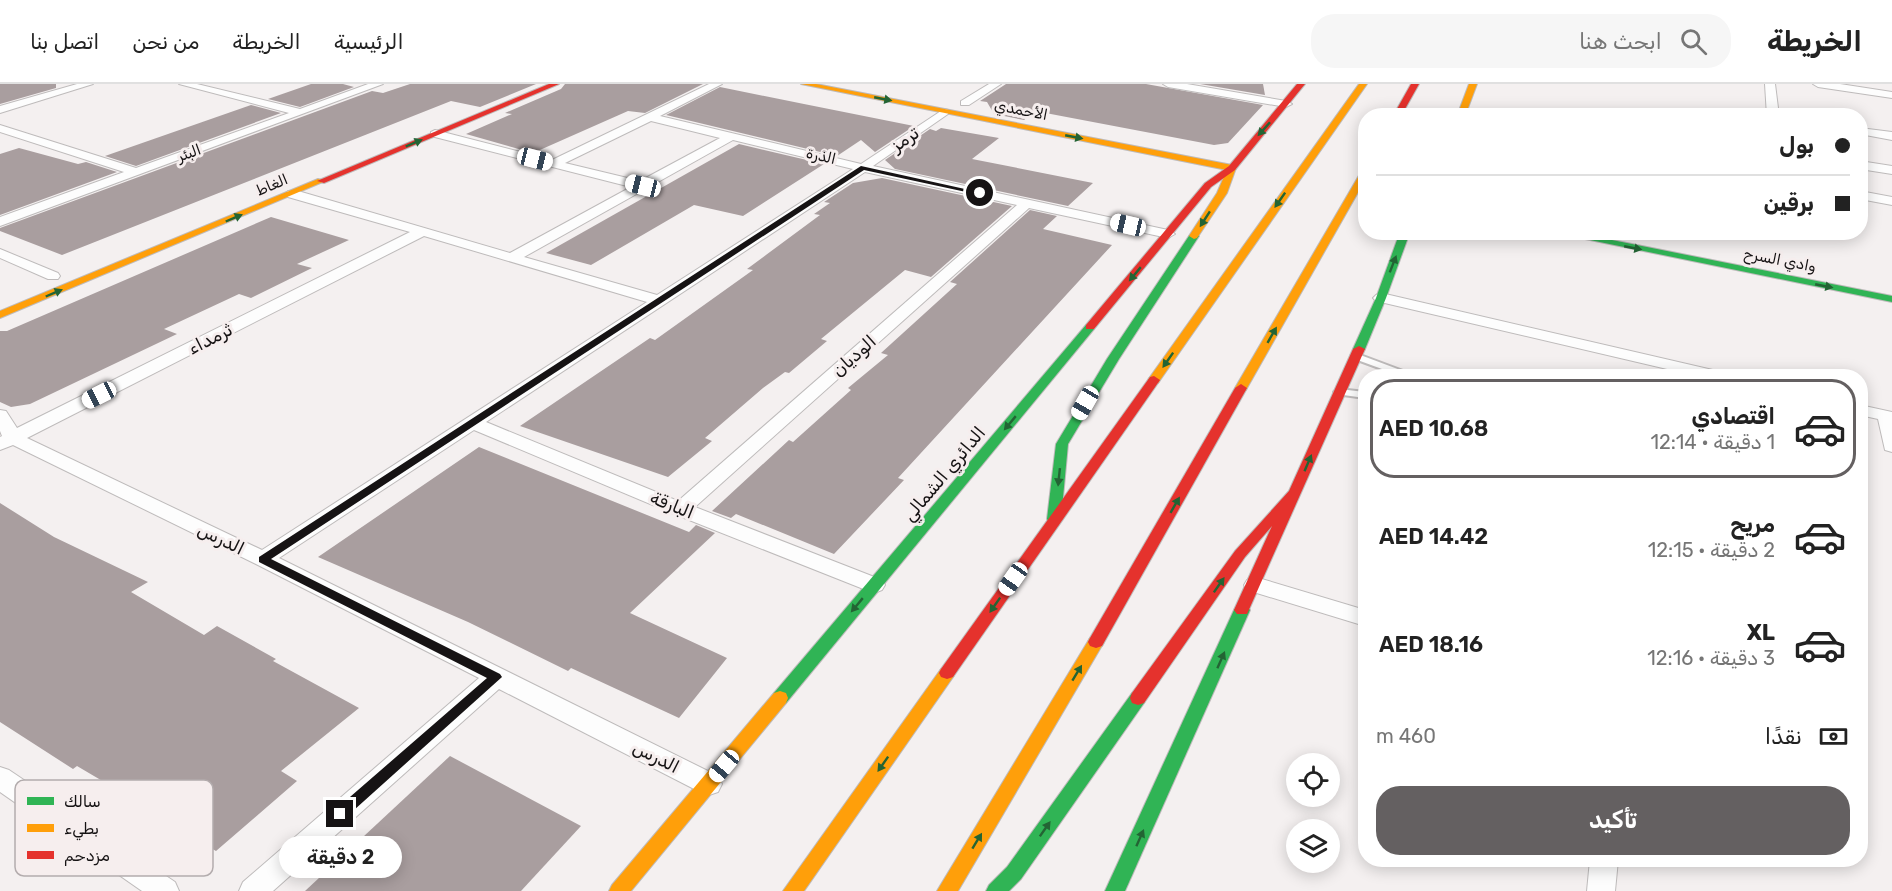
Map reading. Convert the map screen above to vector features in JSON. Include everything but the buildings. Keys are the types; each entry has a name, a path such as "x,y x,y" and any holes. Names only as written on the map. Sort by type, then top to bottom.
{"main road":[{"name":"الغاط","path":"219,208 527,84"},
{"name":"الغاط","path":"0,315 555,84"},
{"name":"الأحمدي","path":"805,84 1232,168"},
{"name":"الأحمدي","path":"865,84 1206,148"},
{"name":"الدائري الشمالي","path":"619,891 1208,185 1232,168 1235,154 1286,104 1301,84"},
{"path":"793,891 1363,84"},
{"path":"1402,108 1415,84"},
{"path":"1464,108 1473,84"},
{"path":"1054,520 1062,444 1113,359 1222,193 1232,168"},
{"path":"947,891 1104,628 1358,184"},
{"path":"1115,891 1255,585 1381,298 1402,240"},
{"name":"وادي السرح","path":"1595,240 1892,299"},
{"path":"32,284 59,273 88,279"},
{"path":"996,891 1014,873 1240,554 1296,491"}],"street":[{"path":"0,110 88,84"},
{"path":"184,84 299,112"},
{"path":"207,90 225,84"},
{"name":"البئر","path":"0,222 378,84"},
{"path":"555,164 717,84"},
{"path":"965,103 996,84"},
{"path":"1172,84 1286,104"},
{"path":"1770,84 1772,108"},
{"path":"1818,84 1892,95"},
{"name":"ترمز","path":"263,559 657,300 863,168 945,112"},
{"name":"الذرة","path":"649,117 863,168 1168,234"},
{"path":"0,128 135,172"},
{"path":"1868,132 1892,136"},
{"path":"435,134 643,186"},
{"path":"511,258 732,136"},
{"path":"1868,166 1892,170"},
{"path":"293,194 420,233 657,300"},
{"path":"1868,196 1892,201"},
{"name":"الوديان","path":"681,509 1027,203"},
{"name":"ثرمداء","path":"7,441 420,233"},
{"path":"0,253 59,273"},
{"path":"1381,298 1645,368"},
{"path":"1868,412 1889,416 1892,446"},
{"path":"0,415 7,441"},
{"name":"البارقة","path":"471,422 681,509 874,585"},
{"name":"الدرس","path":"7,441 263,559 709,784"},
{"path":"1255,585 1358,616"},
{"path":"253,891 496,677"},
{"path":"0,778 15,788"},
{"path":"1601,891 1603,867"},
{"path":"143,876 165,891"}],"lane":[{"path":"1355,356 1389,369"},
{"path":"1339,393 1358,394"}],"traffic: fast":[{"path":"1054,519 1062,444 1113,359 1194,236"},
{"path":"1359,349 1402,240"},
{"path":"1595,240 1892,299"},
{"path":"780,698 1090,327"},
{"path":"1115,891 1242,610"},
{"path":"996,891 1014,873 1138,698"}],"traffic: slow":[{"path":"805,84 1232,168"},
{"path":"1154,380 1363,84"},
{"path":"1464,108 1473,84"},
{"path":"1194,236 1222,193 1232,168"},
{"path":"0,315 321,181"},
{"path":"1241,388 1358,184"},
{"path":"947,891 1096,642"},
{"path":"793,891 947,673"},
{"path":"619,891 780,698"}],"traffic: jam":[{"path":"321,181 555,84"},
{"path":"1090,327 1208,185 1232,168 1301,84"},
{"path":"1402,108 1415,84"},
{"path":"1242,610 1359,349"},
{"path":"947,673 1154,380"},
{"path":"1096,642 1241,388"},
{"path":"1138,698 1240,554 1296,491"}],"route":[{"path":"340,814 496,677 263,559 657,300 863,168 980,193"}]}
